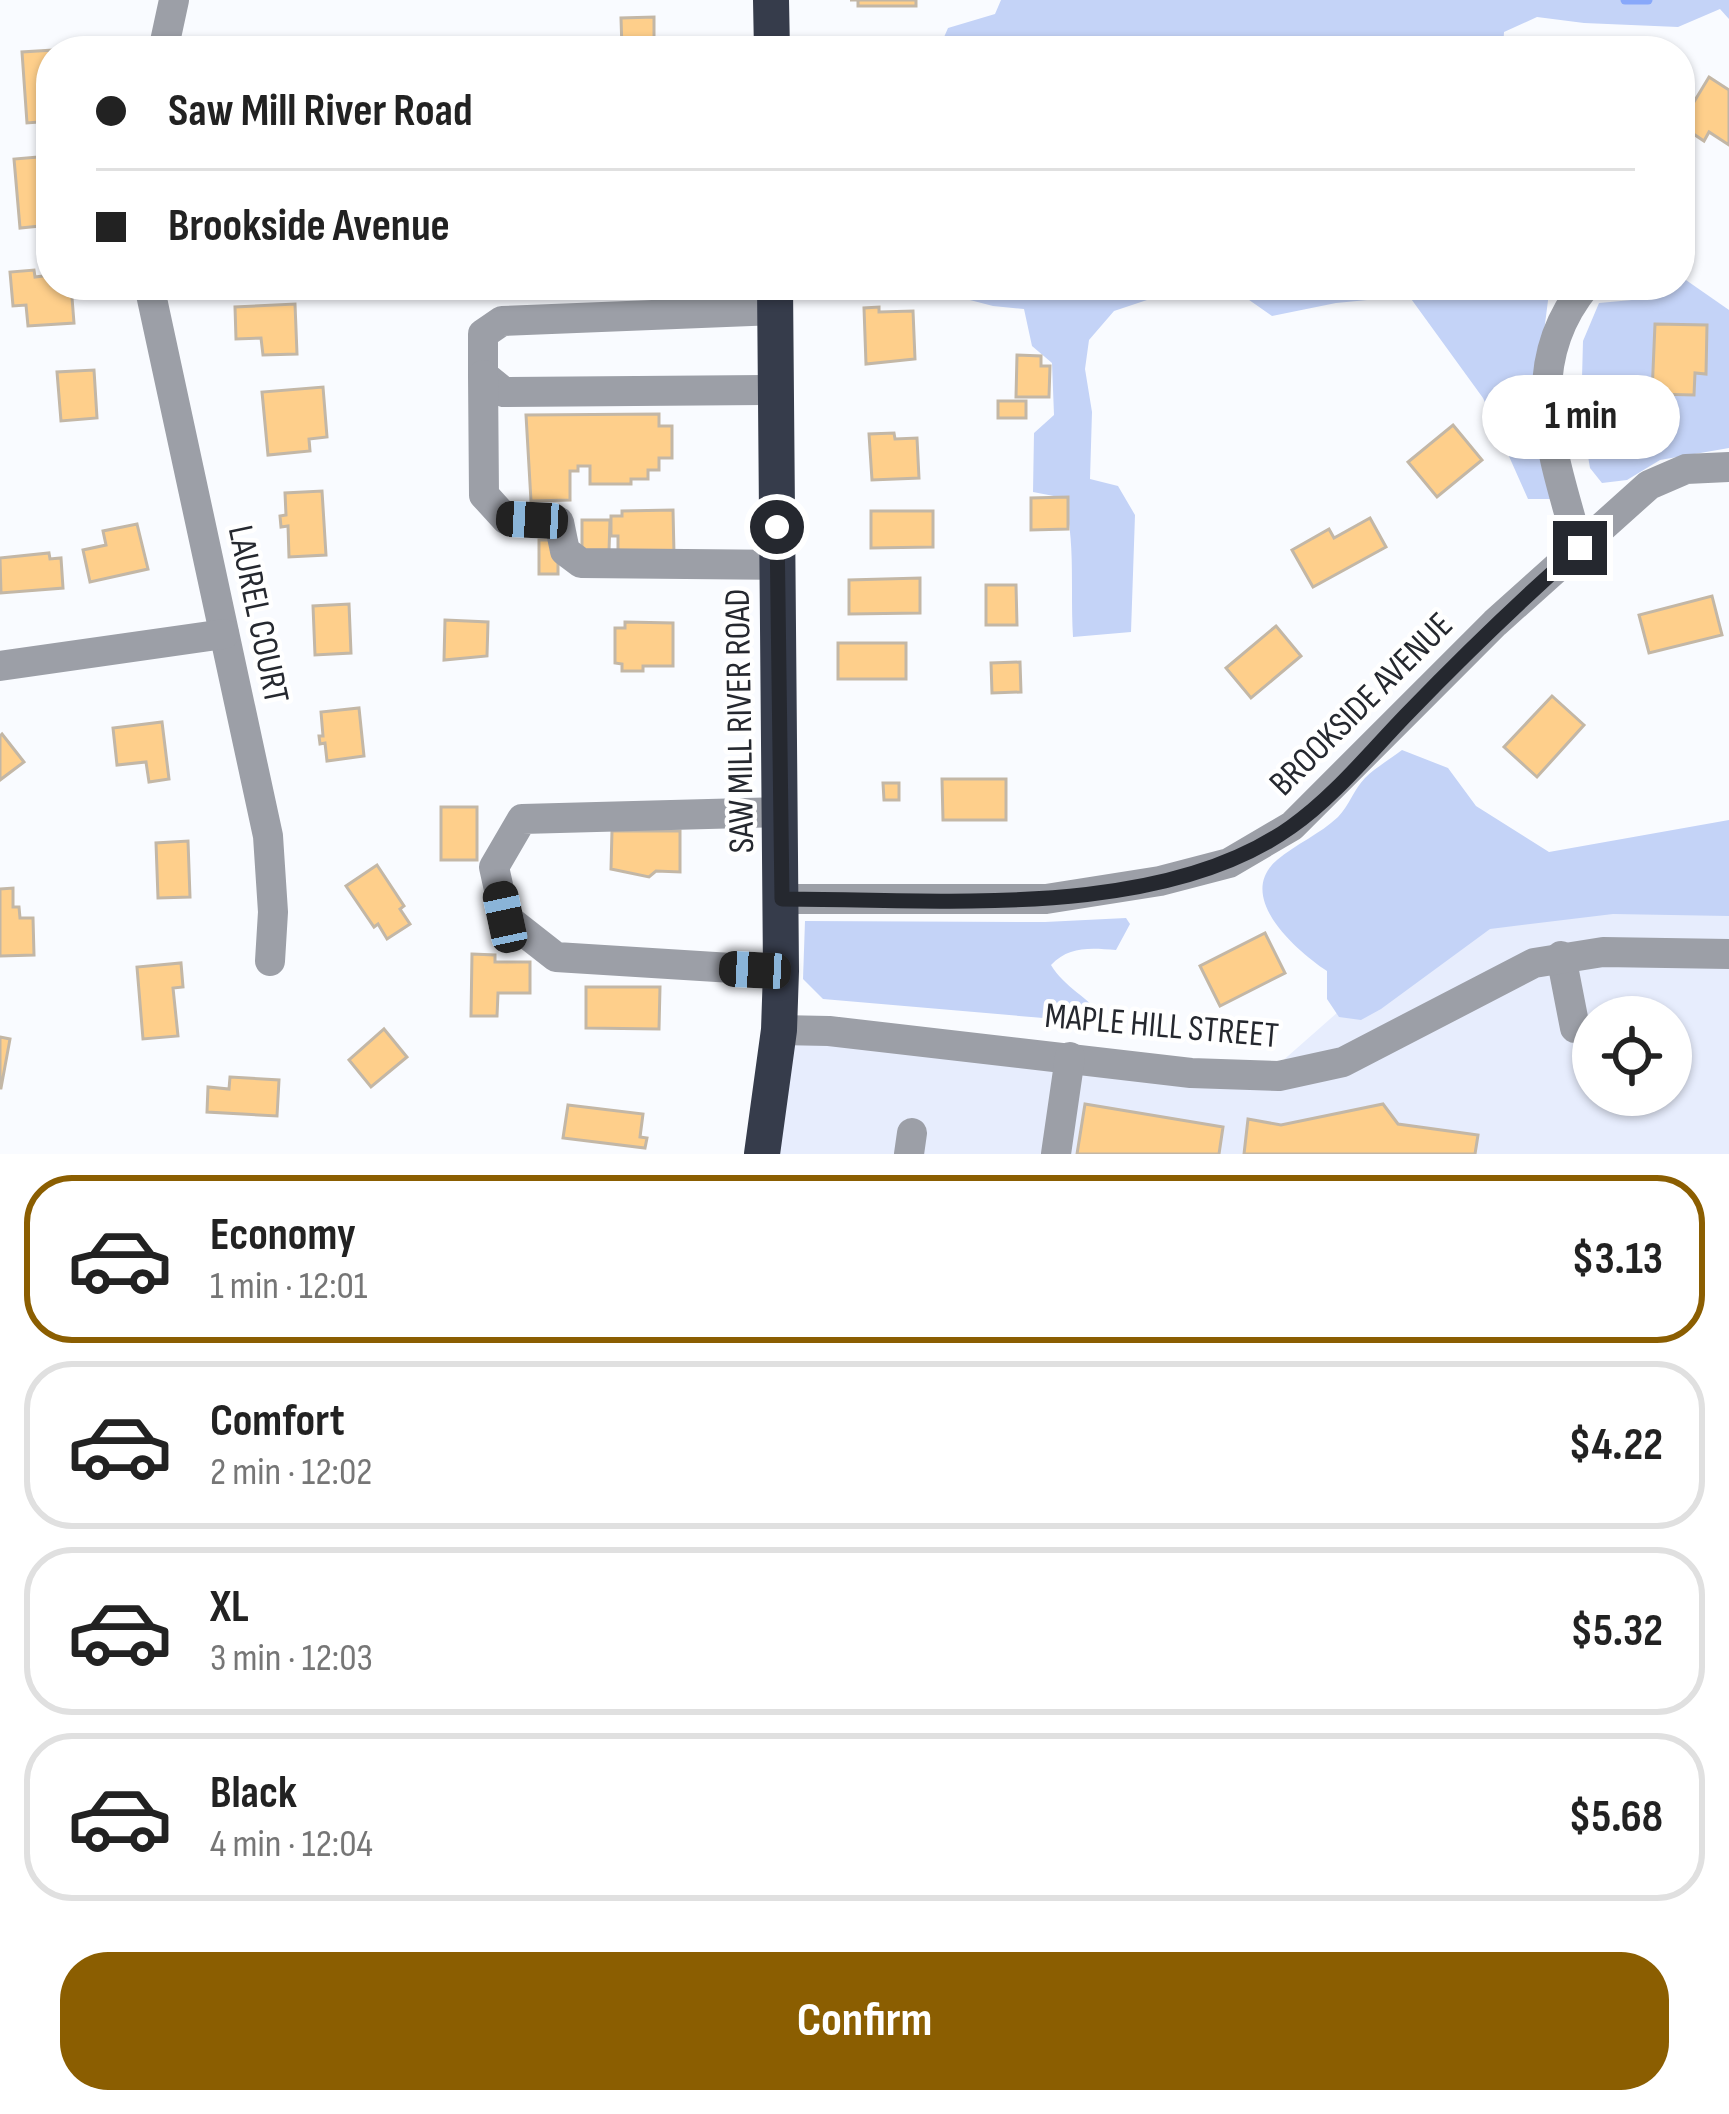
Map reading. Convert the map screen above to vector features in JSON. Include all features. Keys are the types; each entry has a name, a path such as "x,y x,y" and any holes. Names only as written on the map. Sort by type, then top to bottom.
{"highway":[{"path":"771,0 772,36"},
{"name":"SAW MILL RIVER ROAD","path":"762,1154 779,1030 781,971 775,300"}],"street":[{"path":"166,36 173,0"},
{"name":"LAUREL COURT","path":"152,300 268,836 273,913 270,961"},
{"path":"741,300 502,321 483,334 484,495 506,519 559,522 566,551 581,563 778,565"},
{"path":"1574,300 1549,354 1546,430 1580,548"},
{"path":"483,375 504,392 776,390"},
{"name":"BROOKSIDE AVENUE","path":"782,899 1046,899 1160,881 1229,863 1292,826 1495,623 1649,484 1686,469 1729,466"},
{"path":"0,667 224,634"},
{"path":"781,812 522,819 494,867 505,917 556,957 781,971"},
{"name":"MAPLE HILL STREET","path":"779,1030 829,1031 1191,1072 1279,1076 1342,1062 1510,973 1561,956 1729,954"},
{"path":"1561,956 1572,1013"},
{"path":"1056,1154 1070,1057"}],"shaded area":[{"path":"1001,0 1729,0 1729,19 1720,9 1678,27 1537,17 1504,36 945,36 948,28 995,14"},
{"path":"1695,286 1729,310 1729,448 1660,460 1627,480 1602,483 1590,468 1581,415 1583,341 1599,303 1695,300"},
{"path":"970,300 1147,300 1114,311 1089,340 1085,369 1092,412 1090,479 1118,486 1135,515 1131,632 1073,637 1071,549 1064,498 1033,492 1034,433 1054,415 1052,363 1032,346 1024,309"},
{"path":"1249,300 1367,300 1336,303 1272,316"},
{"path":"1412,300 1548,300 1532,425 1552,499 1528,499 1483,398"},
{"path":"1402,750 1448,768 1476,806 1549,852 1729,820 1729,916 1613,914 1490,929 1381,1009 1361,1020 1339,1017 1327,999 1327,971 1287,937 1266,906 1262,890 1277,860 1338,817 1365,778"},
{"path":"1729,902 1729,1154 756,1154 779,1030 1271,1071 1380,975 1467,917"},
{"path":"1126,918 1130,924 1116,950 1073,951 1051,965 1098,1011 1104,1018 1101,1023 823,999 803,979 805,921"}],"building":[{"path":"858,0 916,0 916,6 858,6"},
{"path":"654,17 654,36 622,36 621,18"},
{"path":"36,51 36,122 27,123 22,52"},
{"path":"1709,77 1729,90 1729,145 1709,132 1704,141 1695,135 1695,100"},
{"path":"36,157 36,226 20,228 14,159"},
{"path":"34,270 36,300 72,300 74,323 28,326 26,305 13,306 10,272"},
{"path":"295,304 297,354 263,355 261,338 236,339 235,307"},
{"path":"879,307 879,312 913,311 915,359 866,364 864,308"},
{"path":"1655,324 1707,325 1706,374 1695,373 1694,395 1652,394"},
{"path":"1017,355 1041,356 1041,366 1050,366 1049,397 1016,397"},
{"path":"94,370 97,418 61,421 57,372"},
{"path":"323,387 327,437 309,439 310,451 268,455 262,392"},
{"path":"998,401 1026,401 1026,418 998,418"},
{"path":"659,414 659,426 672,426 672,458 659,458 659,470 648,470 648,479 590,484 590,466 578,466 578,471 570,471 570,500 531,501 526,415"},
{"path":"1453,425 1482,460 1437,497 1408,462"},
{"path":"894,433 895,439 917,438 919,478 872,480 869,434"},
{"path":"322,491 326,555 289,557 288,526 281,527 280,516 286,515 285,493"},
{"path":"1068,497 1068,529 1031,530 1031,498"},
{"path":"673,510 674,554 618,555 611,516 622,516 622,511"},
{"path":"871,511 933,511 933,547 871,548"},
{"path":"1370,518 1386,547 1313,587 1292,550 1329,529 1334,538"},
{"path":"582,520 610,520 609,551 582,551"},
{"path":"137,524 148,569 90,582 83,550 106,545 103,531"},
{"path":"539,540 558,540 558,574 539,574"},
{"path":"49,553 50,559 61,558 63,588 1,593 0,558"},
{"path":"920,578 920,613 849,614 849,580"},
{"path":"986,585 1016,585 1017,625 986,625"},
{"path":"1712,596 1722,635 1649,653 1639,615"},
{"path":"349,604 351,653 315,655 313,606"},
{"path":"445,620 488,622 487,656 444,660"},
{"path":"625,622 673,623 673,666 622,671 622,664 615,663 615,628 625,628"},
{"path":"1276,626 1301,656 1251,698 1226,668"},
{"path":"838,643 906,643 906,679 838,679"},
{"path":"1020,662 1021,692 992,693 991,663"},
{"path":"1552,696 1584,725 1537,777 1504,747"},
{"path":"359,708 364,756 327,761 319,736 323,736 321,712"},
{"path":"162,722 169,779 149,782 146,762 117,765 113,728"},
{"path":"0,736 24,762 0,780"},
{"path":"942,779 1006,779 1006,820 943,820"},
{"path":"883,783 899,783 899,800 884,800"},
{"path":"441,807 477,807 477,860 441,860"},
{"path":"612,831 680,831 680,872 656,871 649,877 611,869"},
{"path":"188,841 190,897 158,898 156,843"},
{"path":"377,865 410,924 387,939 346,886"},
{"path":"13,888 13,907 19,907 20,918 33,918 34,955 0,956 0,889"},
{"path":"1265,933 1285,973 1220,1006 1200,966"},
{"path":"472,954 495,955 495,962 530,962 530,993 498,993 497,1016 471,1016"},
{"path":"181,963 183,987 173,988 178,1036 143,1039 137,967"},
{"path":"586,987 660,987 659,1029 586,1028"},
{"path":"384,1029 407,1057 371,1087 349,1060"},
{"path":"0,1037 10,1039 1,1088 0,1088"},
{"path":"230,1077 279,1080 277,1116 207,1112 208,1087 229,1089"},
{"path":"1085,1104 1223,1127 1219,1154 1077,1154"},
{"path":"1383,1104 1398,1124 1478,1135 1475,1154 1244,1154 1248,1119 1281,1125"},
{"path":"568,1105 643,1114 640,1137 647,1138 645,1148 563,1138"}],"waterway":[{"path":"1625,0 1648,0"}],"route":[{"path":"777,527 782,899 1046,899 1160,881 1229,863 1292,826 1495,623 1580,548"}]}
